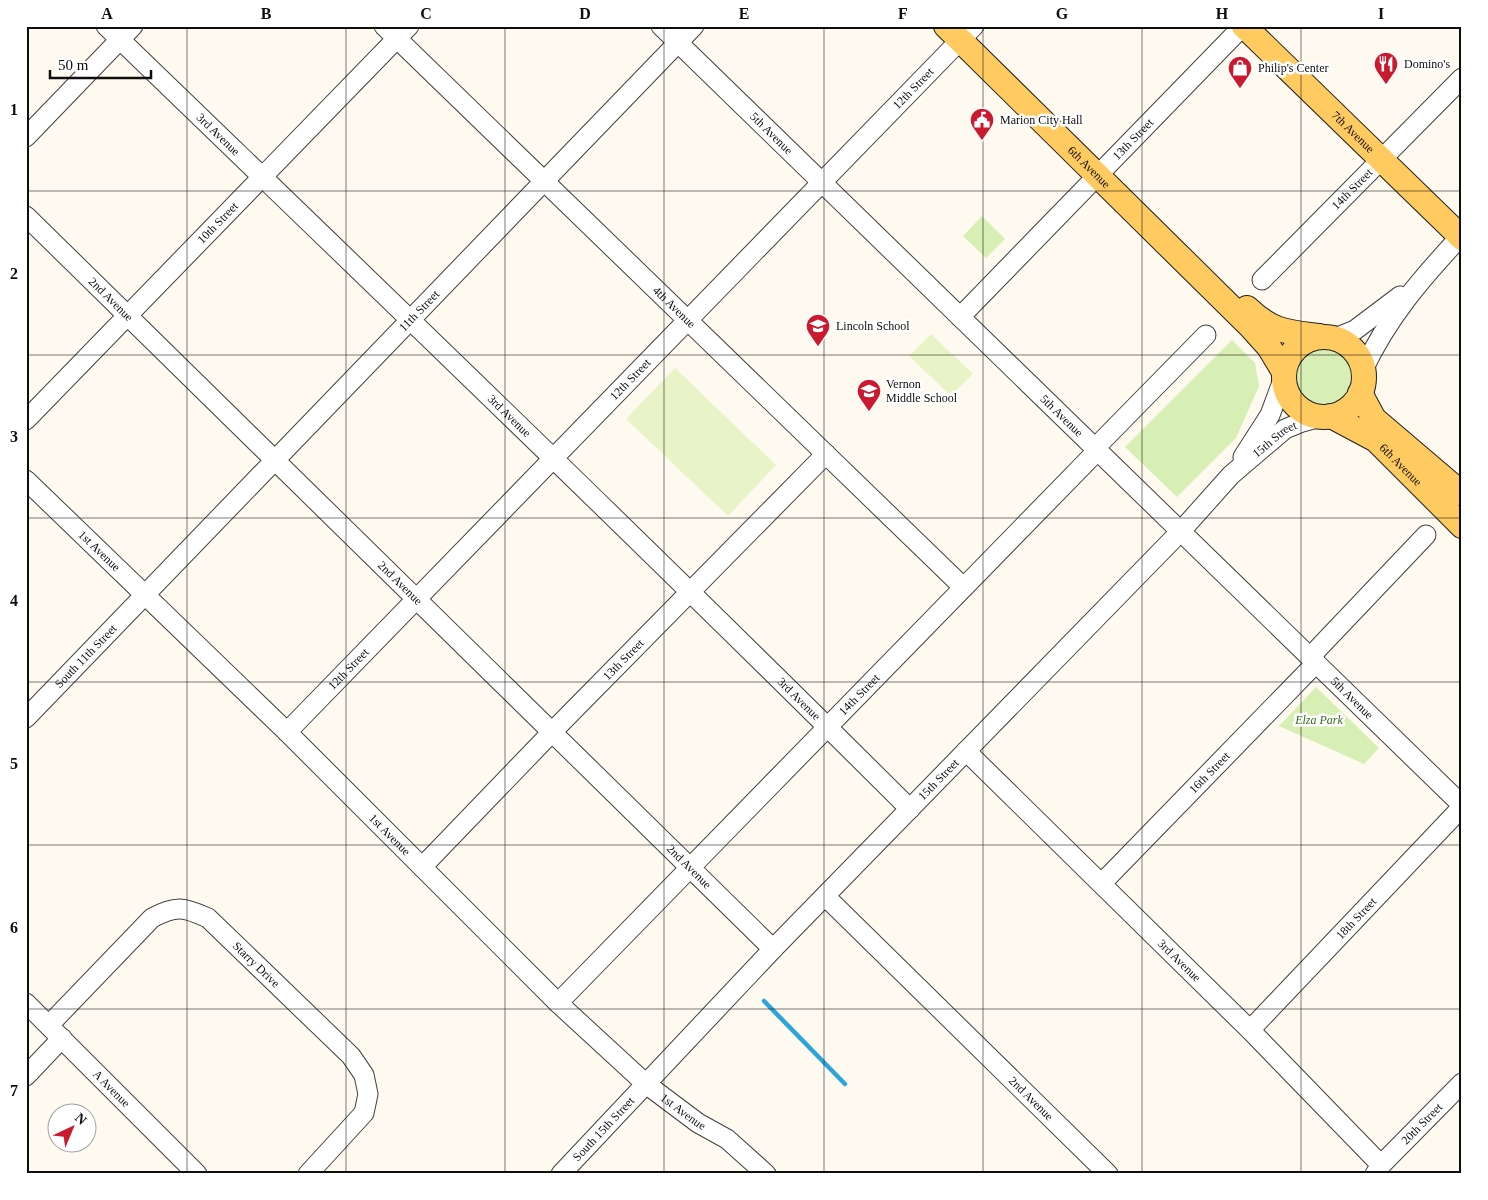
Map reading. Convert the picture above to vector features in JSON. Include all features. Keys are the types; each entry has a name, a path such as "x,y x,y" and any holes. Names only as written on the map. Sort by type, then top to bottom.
{"main road":[{"name":"7th Avenue","path":"1244,26 1461,238"},
{"name":"6th Avenue","path":"960,31 1147,223 1182,262 1267,345 1284,374"},
{"name":"6th Avenue","path":"1147,223 1193,258 1262,322 1290,334 1329,338"},
{"path":"1316,337 1343,342 1356,354 1363,370 1360,393 1352,405 1344,412 1328,416 1310,414 1298,408 1290,398 1284,374 1286,362 1298,346 1316,337"},
{"name":"6th Avenue","path":"1360,393 1374,419 1462,494"},
{"name":"6th Avenue","path":"1328,416 1376,440 1462,526"}],"street":[{"name":"3rd Avenue","path":"106,26 409,321 553,457 910,809"},
{"path":"26,137 133,26"},
{"name":"5th Avenue","path":"661,26 1462,806"},
{"name":"11th Street","path":"145,596 694,26"},
{"name":"13th Street","path":"960,317 1244,26"},
{"name":"10th Street","path":"26,420 262,178 396,30"},
{"name":"4th Avenue","path":"396,30 543,181 688,319 963,587"},
{"name":"12th Street","path":"287,732 821,183 960,31"},
{"name":"14th Street","path":"1262,280 1462,78"},
{"name":"2nd Avenue","path":"26,216 553,731 773,949"},
{"path":"1363,370 1384,328 1419,281 1461,238"},
{"path":"1329,338 1355,330 1419,281"},
{"name":"14th Street","path":"558,1003 1206,335"},
{"name":"15th Street","path":"1232,474 1270,415 1284,374"},
{"name":"15th Street","path":"646,1084 773,949 1181,531 1232,474 1285,429 1302,422 1328,416"},
{"name":"13th Street","path":"422,867 826,454"},
{"name":"1st Avenue","path":"26,480 287,732 558,1003 646,1084 698,1123 728,1139 766,1174"},
{"name":"16th Street","path":"1102,883 1313,660 1426,535"},
{"name":"South 11th Street","path":"26,718 145,596"},
{"name":"3rd Avenue","path":"966,751 1250,1030 1378,1169"},
{"name":"18th Street","path":"1250,1030 1462,806"},
{"name":"2nd Avenue","path":"825,896 1108,1174"},
{"name":"Starry Drive","path":"26,1076 55,1032 152,918 169,909 187,908 208,918 351,1056 364,1075 368,1094 364,1113 308,1174"},
{"name":"A Avenue","path":"26,1003 197,1174"},
{"name":"20th Street","path":"1378,1169 1462,1083"},
{"name":"South 15th Street","path":"561,1174 646,1084"}],"green space":[{"path":"982,216 1005,239 986,258 963,236"},
{"path":"931,334 973,374 951,396 909,356"},
{"path":"1232,340 1255,363 1259,386 1236,438 1177,497 1125,447"},
{"path":"1323,349 1334,351 1343,357 1349,366 1351,377 1349,388 1343,397 1334,403 1323,405 1312,403 1303,397 1297,388 1295,377 1297,366 1303,357 1312,351"},
{"path":"675,368 776,465 728,516 626,419"},
{"name":"Elza Park","path":"1316,687 1379,748 1364,764 1279,726"}],"waterway":[{"path":"764,1001 845,1084"}],"place":[{"name":"Domino's","path":"1386,85"},
{"name":"Philip's Center","path":"1240,89"},
{"name":"Marion City Hall","path":"982,141"},
{"name":"Lincoln School","path":"818,347"},
{"name":"Vernon Middle School","path":"869,412"}]}
